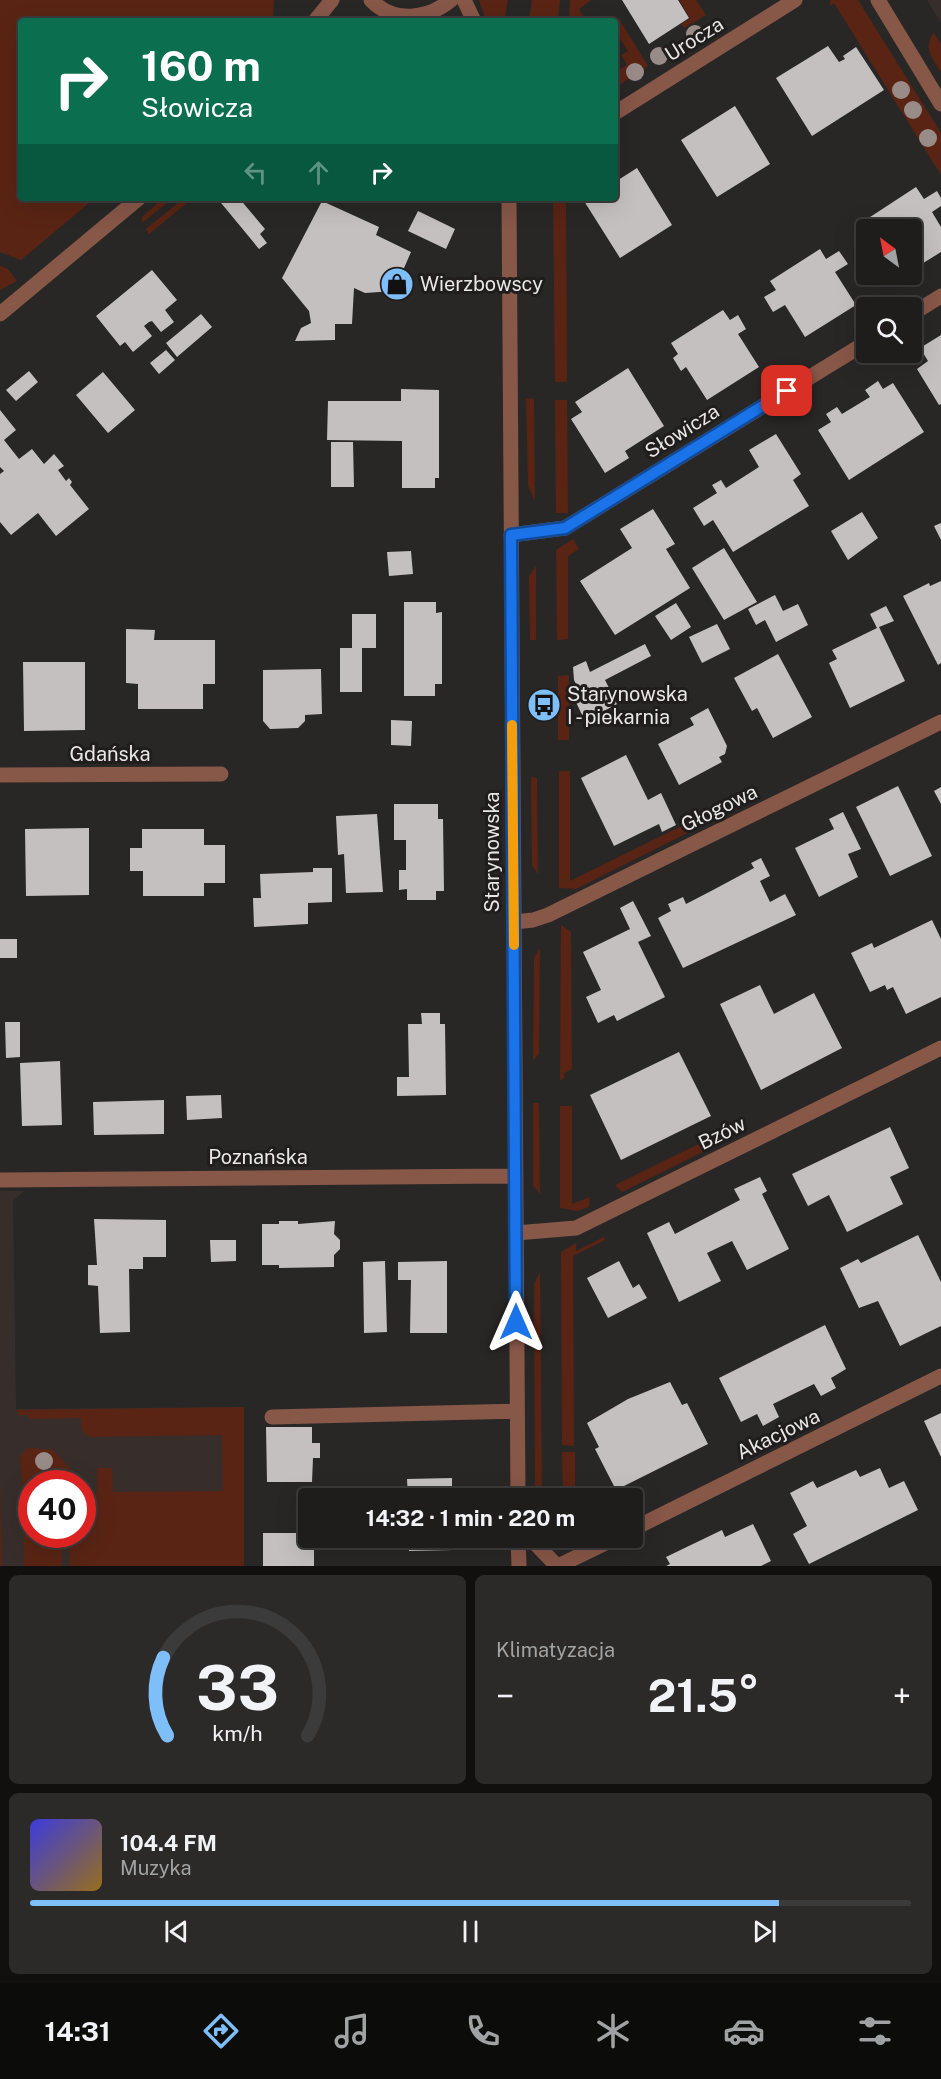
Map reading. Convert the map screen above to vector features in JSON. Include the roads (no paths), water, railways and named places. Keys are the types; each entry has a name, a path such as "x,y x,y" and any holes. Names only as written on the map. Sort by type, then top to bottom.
{"street":[{"path":"317,18 332,0"},
{"path":"371,0 394,18"},
{"path":"424,18 451,0"},
{"path":"464,0 473,18"},
{"name":"Urocza","path":"618,111 795,0"},
{"path":"878,0 941,104"},
{"path":"0,314 135,201"},
{"name":"Starynowska","path":"507,201 518,1488"},
{"path":"922,308 941,296"},
{"name":"Słowicza","path":"511,535 565,528 856,349"},
{"name":"Głogowa","path":"514,922 533,920 548,915 941,722"},
{"name":"Gdańska","path":"0,775 221,774"},
{"name":"Bzów","path":"516,1233 576,1228 941,1048"},
{"name":"Poznańska","path":"0,1180 516,1176"},
{"name":"Akacjowa","path":"643,1524 941,1376"},
{"path":"272,1417 518,1411"},
{"path":"519,1548 519,1566"},
{"path":"540,1548 558,1566 595,1548"}],"place":[{"name":"Wierzbowscy","path":"397,284"},
{"name":"Starynowska I - piekarnia","path":"544,705"}]}
